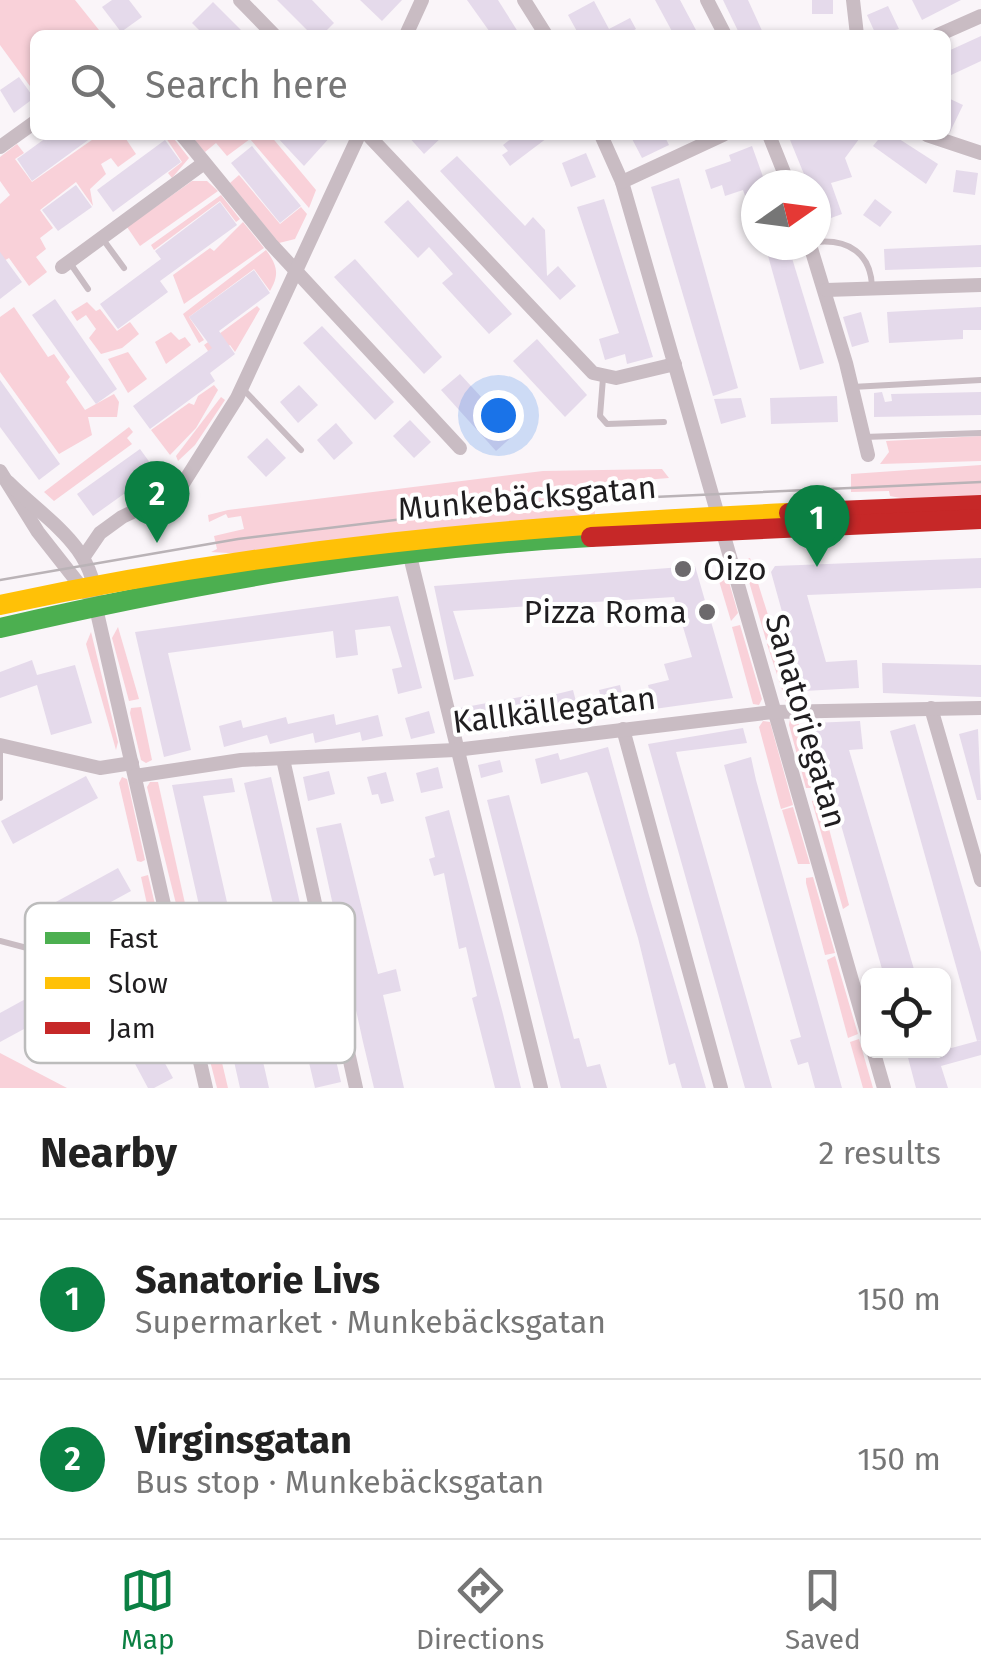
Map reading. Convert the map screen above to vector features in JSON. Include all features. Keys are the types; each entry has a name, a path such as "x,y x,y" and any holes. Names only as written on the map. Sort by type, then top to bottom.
{"street":[{"path":"240,0 269,30"},
{"path":"408,30 422,0"},
{"path":"524,0 543,30"},
{"path":"707,0 722,30"},
{"path":"853,0 856,30"},
{"path":"949,30 981,16"},
{"path":"0,147 30,126"},
{"path":"186,140 296,271 460,448"},
{"path":"85,555 100,533 122,517 179,490 242,388 357,140"},
{"path":"373,140 593,373 603,377 675,364"},
{"name":"Sanatoriegatan","path":"604,140 622,182 861,1012"},
{"path":"622,182 712,140"},
{"path":"771,140 783,170"},
{"path":"943,140 981,153"},
{"path":"65,264 204,163"},
{"path":"818,260 868,455"},
{"path":"826,290 981,286"},
{"path":"4,477 85,555 164,903"},
{"path":"4,477 38,532 67,568 89,586"},
{"name":"Munkebäcksgatan","path":"0,628 258,573 408,552 981,504"},
{"name":"Munkebäcksgatan","path":"0,605 89,586 398,539 722,523 981,519"},
{"path":"408,552 541,1088"},
{"path":"59,592 67,568"},
{"path":"931,708 981,880"},
{"name":"Kallkällegatan","path":"0,745 100,768 134,769 456,750 774,712 981,708"},
{"path":"624,729 721,1088"},
{"path":"283,759 315,903"},
{"path":"875,1058 884,1088"},
{"path":"200,1063 206,1088"},
{"path":"350,1063 356,1088"}],"lane":[{"path":"101,236 124,268"},
{"path":"831,242 862,254 870,268 872,288"},
{"path":"65,264 88,289"},
{"path":"603,377 600,416 607,424 664,422"},
{"path":"852,387 981,380"},
{"path":"242,388 301,450"},
{"path":"863,437 981,433"},
{"path":"0,745 0,798"},
{"path":"0,941 25,947"}],"shaded area":[{"path":"0,0 75,0 99,30 30,30 30,86 0,45"},
{"path":"92,140 127,140 136,154 118,167 111,158 101,164 106,174 90,189 93,206 76,182 40,210 53,228 40,238 46,249 36,257 47,272 29,286 9,258 0,263 0,204 10,195 0,181 0,157 17,144 24,153 15,159 32,182"},
{"path":"167,140 175,140 189,158 172,178 168,173 182,162"},
{"path":"249,140 227,156 216,143 205,152 195,141"},
{"path":"251,140 274,140 316,190 309,208"},
{"path":"239,175 280,224 301,207 307,214 295,239 279,243 230,183"},
{"path":"192,181 207,181 218,191 140,246 127,227"},
{"path":"221,195 240,219 236,222 220,201 154,250 151,245"},
{"path":"243,222 264,248 184,304 173,275 210,248 214,251"},
{"path":"266,250 276,270 270,291 254,269 189,317 204,340 199,343 183,314"},
{"path":"87,302 96,311 100,309 117,331 130,322 139,334 122,348 101,354 89,338 96,329 86,315 77,321 71,312"},
{"path":"257,306 260,309 235,352 230,345 216,356 216,363 204,345"},
{"path":"14,307 48,357 54,354 70,377 66,382 85,410 114,394 119,402 117,417 88,417 92,435 59,454 0,372 0,317"},
{"path":"171,332 179,340 185,337 191,345 166,364 155,342"},
{"path":"128,352 147,379 128,393 108,359"},
{"path":"214,385 218,390 196,428 170,455 151,430 189,403 194,405 198,396"},
{"path":"221,397 225,400 195,445 178,461 176,456"},
{"path":"129,427 133,432 127,438 132,444 54,501 44,492"},
{"path":"981,436 981,461 880,464 889,452 886,441"},
{"path":"981,465 981,500 921,502 890,496 889,491 851,492 851,474"},
{"path":"662,469 669,478 593,484 595,515 245,554 211,552 217,549 214,536 244,529 241,516 228,518 226,514 209,522 208,515 228,510 543,471"},
{"path":"750,558 775,637 766,640 743,561"},
{"path":"724,565 738,613 731,621 716,571"},
{"path":"740,625 762,699 759,705 753,704 732,627"},
{"path":"118,627 139,699 129,701 112,638"},
{"path":"91,632 118,742 116,750 86,644"},
{"path":"774,640 792,695 786,702 767,644"},
{"path":"141,707 152,760 146,763 141,760 130,713 131,708"},
{"path":"797,718 815,779 812,788 806,788 789,725 790,719"},
{"path":"763,721 770,722 793,805 781,809 759,727"},
{"path":"122,777 127,779 145,860 141,862 137,861 119,783"},
{"path":"150,782 158,782 185,903 176,903 147,787"},
{"path":"821,798 849,905 843,909 812,801"},
{"path":"793,807 810,864 798,864 782,810"},
{"path":"148,875 155,903 147,903 141,877"},
{"path":"813,877 835,953 825,955 806,883 806,878"},
{"path":"835,956 858,1034 848,1038 827,960"},
{"path":"859,1039 861,1058 864,1058 873,1088 863,1088 850,1042"},
{"path":"0,1053 67,1088 0,1088"},
{"path":"211,1063 222,1063 228,1088 217,1088"}],"building":[{"path":"112,0 129,0 142,17 119,30 102,7"},
{"path":"277,0 312,0 334,23 327,30 307,30"},
{"path":"360,0 402,0 382,21"},
{"path":"467,0 498,0 517,30 488,30"},
{"path":"655,0 680,0 696,30 671,30"},
{"path":"723,0 748,0 762,30 738,30"},
{"path":"812,0 833,0 833,14 812,14"},
{"path":"912,0 961,0 922,20"},
{"path":"594,1 609,29 630,18 636,29 576,30 568,15"},
{"path":"213,2 241,30 199,30 192,23"},
{"path":"888,6 899,29 874,30 867,15"},
{"path":"981,36 981,61 951,75 951,50"},
{"path":"19,77 30,92 30,101 14,113 0,90"},
{"path":"951,99 963,105 951,130"},
{"path":"43,140 88,140 32,181 17,159"},
{"path":"165,140 181,162 113,212 97,190"},
{"path":"280,140 327,140 304,166"},
{"path":"411,140 439,140 424,154"},
{"path":"510,140 544,140 510,166 502,155 508,151 503,145"},
{"path":"633,140 666,140 669,145 642,158"},
{"path":"790,140 858,140 845,158 852,177 831,183 831,170 802,170"},
{"path":"878,140 901,140 938,164 926,184 873,146"},
{"path":"252,146 301,206 280,223 231,163"},
{"path":"752,146 761,170 741,170 741,191 725,196 722,185 711,189 705,170 731,161 729,155"},
{"path":"586,153 596,177 571,187 562,163"},
{"path":"457,156 525,226 533,217 545,230 547,276 558,266 576,286 560,300 440,171"},
{"path":"956,170 978,173 975,195 953,192"},
{"path":"679,178 738,388 713,396 651,187"},
{"path":"831,183 842,214 831,218"},
{"path":"76,185 92,207 58,231 42,210"},
{"path":"604,199 653,357 627,364 625,354 605,360 599,339 619,333 577,207"},
{"path":"875,199 892,212 880,227 863,215"},
{"path":"408,200 512,314 489,334 442,283 453,274 429,247 418,258 384,222"},
{"path":"220,202 237,225 160,281 168,292 118,329 100,304 161,259 155,251"},
{"path":"981,245 981,267 885,270 884,249"},
{"path":"0,252 22,282 0,299"},
{"path":"355,259 442,357 424,374 334,277"},
{"path":"769,260 793,260 824,363 800,370"},
{"path":"254,270 270,293 219,331 235,354 210,373 215,381 150,429 133,406 212,348 189,317"},
{"path":"55,299 117,389 96,404 32,315"},
{"path":"981,307 981,330 963,330 963,339 889,343 887,312"},
{"path":"861,312 869,342 852,347 843,317"},
{"path":"322,326 394,402 375,420 303,343"},
{"path":"537,339 587,395 565,417 513,361"},
{"path":"460,374 515,434 496,451 441,390"},
{"path":"0,380 60,464 39,480 0,427"},
{"path":"299,385 318,405 298,423 280,402"},
{"path":"882,392 885,402 892,401 891,394 981,392 981,415 874,417 874,393"},
{"path":"837,396 838,422 771,424 770,398"},
{"path":"741,398 746,417 721,424 714,399"},
{"path":"410,420 431,442 414,458 393,436"},
{"path":"336,423 353,443 334,460 317,440"},
{"path":"267,438 286,458 266,477 247,457"},
{"path":"140,449 156,471 93,516 77,494"},
{"path":"981,558 981,588 807,595 826,662 857,660 859,688 804,691 771,572 775,566"},
{"path":"695,566 733,698 654,709 648,685 669,680 664,664 692,657 674,597 453,611 474,676 454,680 434,586"},
{"path":"398,596 422,688 398,694 392,669 402,667 390,626 355,630 358,655 336,658 333,631 168,653 191,750 164,757 135,632"},
{"path":"32,660 37,675 75,665 92,723 51,735 37,685 0,698 0,672"},
{"path":"882,663 981,665 981,697 883,693"},
{"path":"620,685 626,710 605,715 599,690"},
{"path":"573,690 580,717 560,722 559,717 514,728 513,722 466,734 460,708 531,695 532,700"},
{"path":"429,711 435,733 411,739 405,718"},
{"path":"334,714 336,725 378,715 383,736 362,741 360,732 315,743 313,733 270,744 267,735 224,747 219,726 241,720 243,728 286,717 288,724"},
{"path":"860,721 863,749 849,750 914,968 882,968 812,723"},
{"path":"915,724 981,952 981,1040 977,1041 890,731"},
{"path":"743,728 747,743 676,752 772,1088 745,1088 648,744"},
{"path":"978,729 981,800 977,800 959,734"},
{"path":"608,747 706,1088 682,1088 675,1063 669,1065 638,938 587,772 541,784 535,759 558,753 560,760"},
{"path":"751,757 842,1088 815,1088 808,1062 798,1065 790,1040 801,1037 724,765"},
{"path":"500,760 503,772 481,778 478,765"},
{"path":"438,767 443,788 421,793 416,773"},
{"path":"329,771 335,794 308,801 303,777"},
{"path":"386,772 394,801 381,804 378,794 372,795 367,777"},
{"path":"86,776 98,798 13,844 1,821"},
{"path":"271,777 300,903 273,903 244,783"},
{"path":"232,778 235,792 203,796 227,903 198,903 172,785"},
{"path":"509,795 574,1039 579,1038 587,1067 600,1064 607,1088 561,1088 487,800"},
{"path":"449,810 521,1088 495,1088 472,998 477,996 466,947 459,949 444,873 434,876 429,859 435,857 425,817"},
{"path":"341,823 378,974 396,969 401,991 383,995 404,1088 374,1088 355,1006 355,903 332,903 316,828"},
{"path":"118,868 131,891 109,903 54,903"},
{"path":"25,999 25,1028 0,1042 0,1013"},
{"path":"981,1040 981,1055 941,1066 948,1088 916,1088 908,1058 951,1058 951,1048"},
{"path":"135,1063 165,1063 173,1078 148,1088"},
{"path":"234,1063 263,1063 269,1088 240,1088"},
{"path":"309,1063 337,1063 341,1082 315,1088"}],"tram line":[{"path":"0,580 238,539 544,502 981,482"}],"traffic: fast":[{"path":"0,628 294,570 441,550 591,537"}],"traffic: slow":[{"path":"0,605 196,569 393,542 789,513"}],"traffic: jam":[{"path":"789,513 981,505"},
{"path":"591,537 981,519"}],"place":[{"name":"Virginsgatan","path":"157,543"},
{"name":"Sanatorie Livs","path":"817,567"},
{"name":"Oizo","path":"683,569"},
{"name":"Pizza Roma","path":"707,612"}]}
